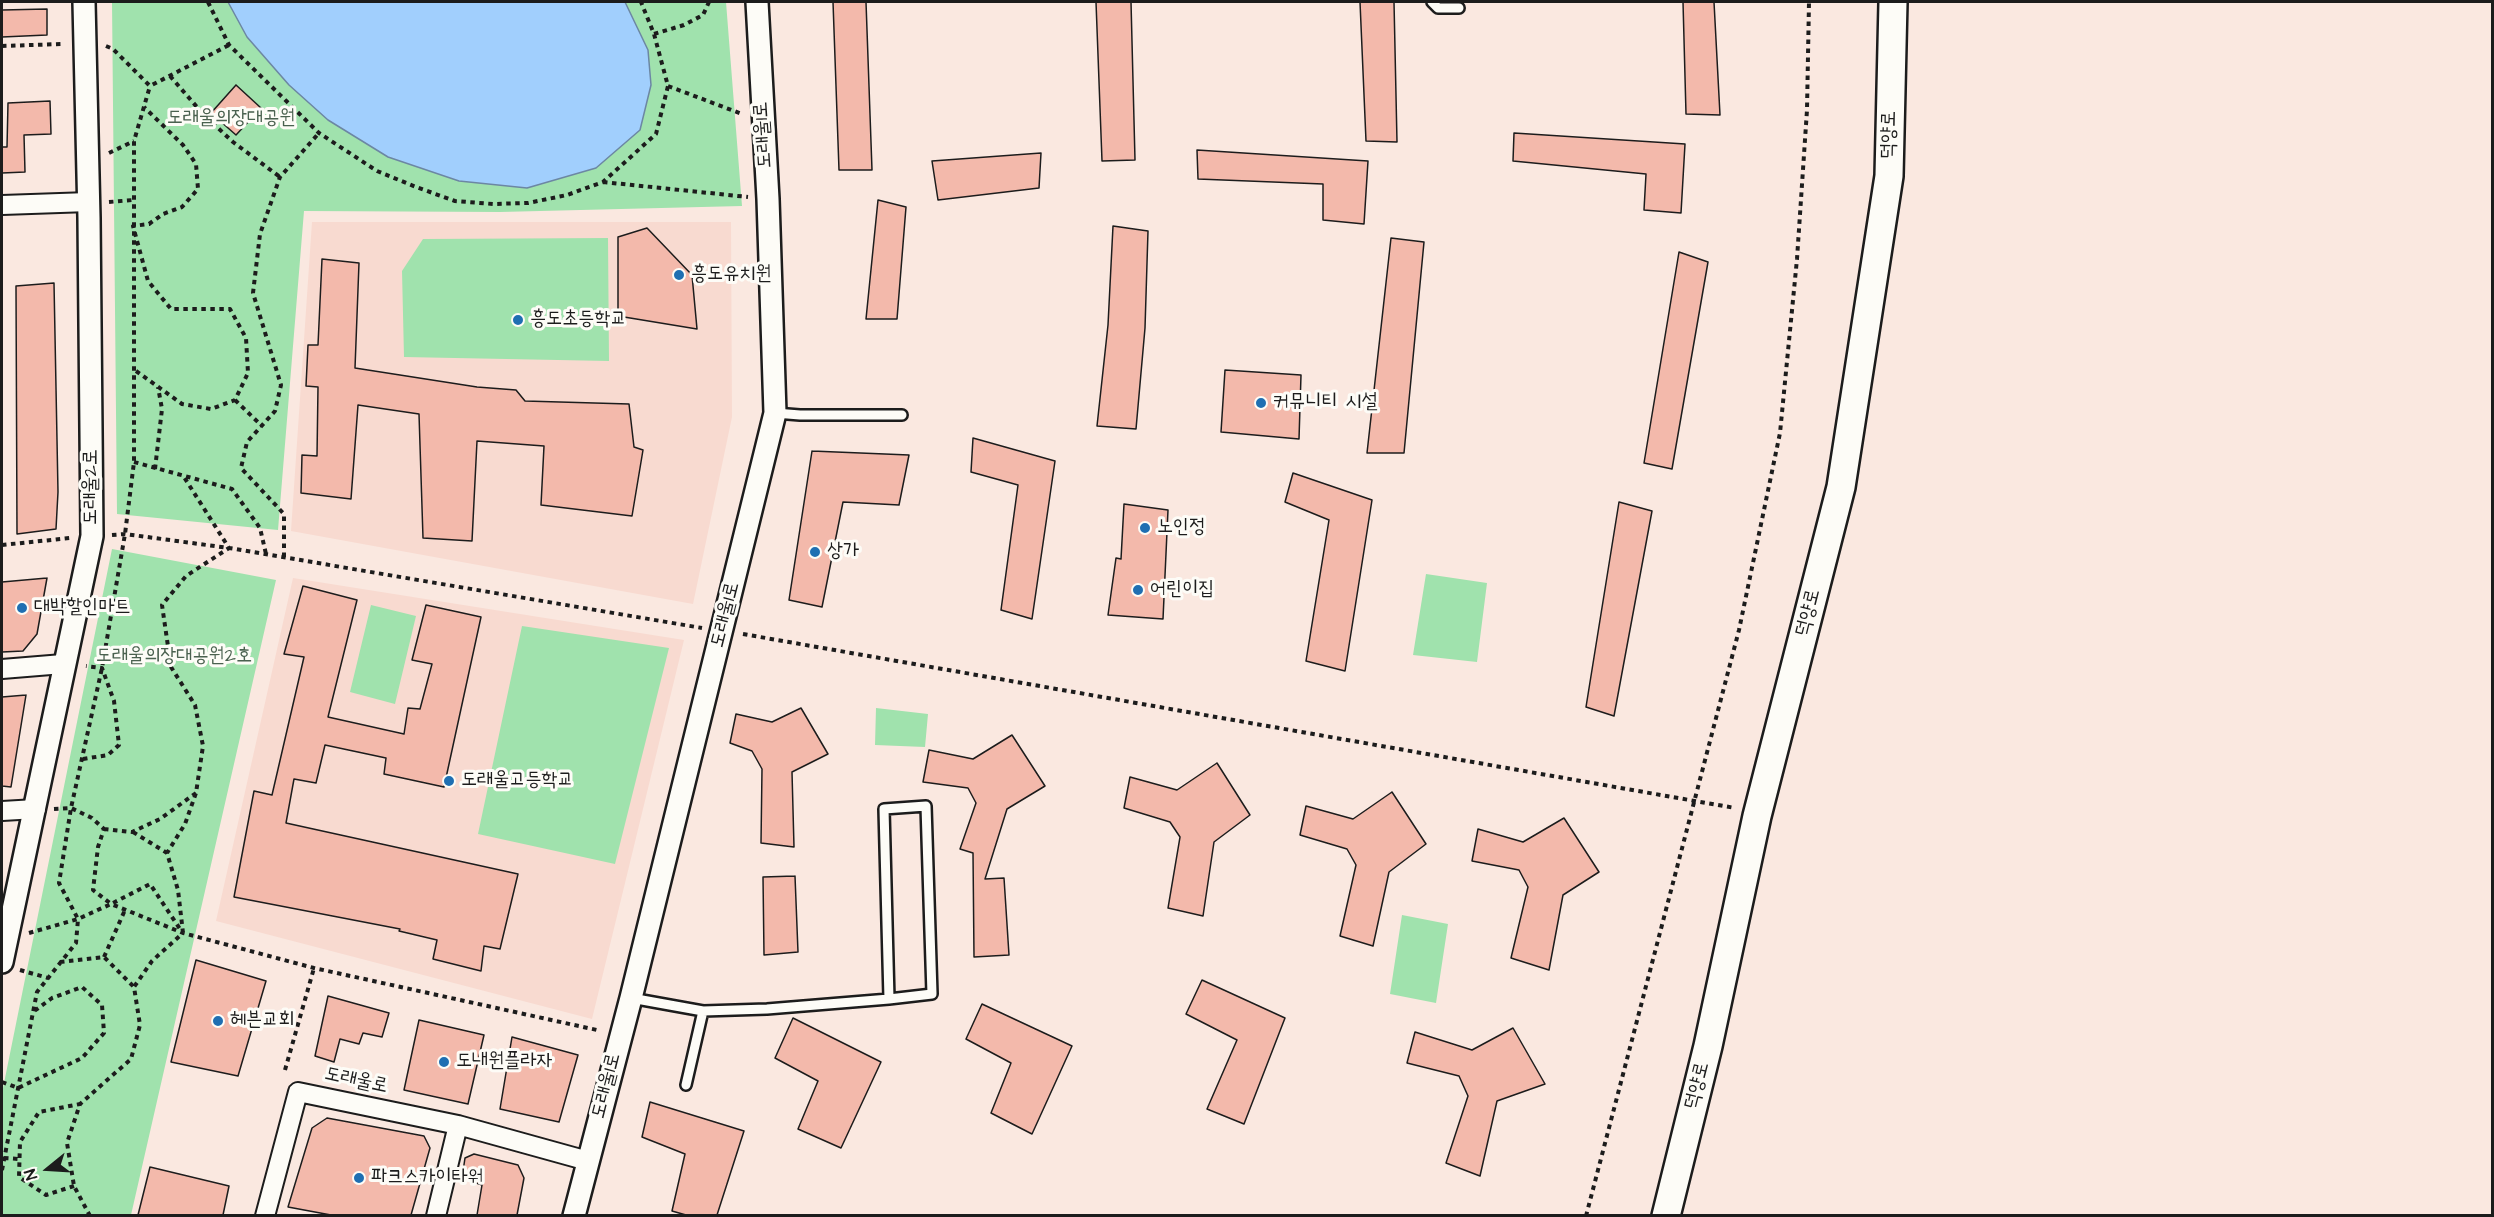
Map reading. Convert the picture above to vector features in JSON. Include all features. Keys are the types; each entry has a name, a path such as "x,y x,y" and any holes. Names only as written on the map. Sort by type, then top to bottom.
{"main road":[{"name":"덕양로","path":"1666,1215 1708,1046 1757,816 1841,487 1889,176 1893,2"}],"street":[{"name":"도래울2로","path":"7,958 45,809 73,665 92,536 99,202 84,2"},
{"name":"도래울1로","path":"574,1215 631,998 775,413 768,199 757,2"},
{"path":"2,205 99,202"},
{"path":"2,669 73,665"},
{"path":"2,811 45,809"},
{"name":"도래울로","path":"265,1215 298,1092 458,1125 588,1161"},
{"path":"436,1215 458,1125"}],"lane":[{"path":"1432,2 1438,8 1459,8"},
{"path":"775,413 902,415"},
{"path":"631,998 703,1011 767,1009 889,999 932,994 926,806 884,809 889,999"},
{"path":"686,1085 703,1011"}],"path":[{"path":"208,2 229,45 319,133 377,171 456,201 528,204 567,195 603,182 656,134 668,86 654,34 641,2"},
{"path":"654,34 684,25 703,15 709,2"},
{"path":"1586,1215 1738,630 1780,433 1797,259 1807,110 1809,2"},
{"path":"2,46 63,44"},
{"path":"106,45 113,49 150,86"},
{"path":"2,1170 37,992 76,943 78,919 59,883 71,808 102,668 126,534 134,462 136,371 134,141 150,86 229,45"},
{"path":"170,76 203,114 233,142 280,177"},
{"path":"668,86 742,114"},
{"path":"133,226 149,224 163,214 182,207 198,189 196,164 183,145 144,107"},
{"path":"284,557 284,514 241,468 247,441 275,411 281,385 254,293 260,234 280,177 319,133"},
{"path":"109,153 134,141"},
{"path":"603,182 748,197"},
{"path":"99,202 133,200"},
{"path":"133,226 148,281 171,309 230,309 246,338 248,373 235,400 211,409 182,404 136,371"},
{"path":"155,469 162,409 158,387"},
{"path":"235,400 262,426"},
{"path":"134,462 232,489 260,528 266,554"},
{"path":"184,477 229,548"},
{"path":"110,535 126,534 229,548 703,628"},
{"path":"2,545 71,538"},
{"path":"166,853 185,824 196,793 203,746 195,705 171,667 162,604 186,576 229,548"},
{"path":"743,634 1736,808"},
{"path":"73,665 102,668"},
{"path":"82,759 108,755 119,745 114,701 102,668"},
{"path":"132,832 160,819 196,793"},
{"path":"45,809 71,808 92,818 104,829 132,832 166,853 178,890 183,933"},
{"path":"104,829 98,847 93,890 111,904 125,910 183,933 314,968 597,1030"},
{"path":"27,934 78,919 150,885 183,933"},
{"path":"104,957 125,910"},
{"path":"134,987 152,961 183,933"},
{"path":"60,962 104,957"},
{"path":"90,1215 74,1186 67,1143 80,1104 130,1059 140,1025 134,987 104,957"},
{"path":"7,958 48,978"},
{"path":"285,1070 314,968"},
{"path":"2,1082 18,1088 82,1058 104,1033 102,1005 82,987 52,998 33,1012"},
{"path":"74,1186 46,1195 19,1176 20,1142 39,1112 80,1104"},
{"path":"4,1158 19,1159"},
{"path":"20,1215 38,1215"}],"shaded area":[{"name":"흥도초등학교","path":"312,222 731,222 732,417 693,604 291,531"},
{"name":"도래울고등학교","path":"293,578 684,640 592,1019 216,921"}],"green space":[{"name":"도래울의장대공원","path":"112,2 726,2 742,206 500,212 304,211 278,530 117,514"},
{"path":"608,238 609,361 404,357 402,271 423,239"},
{"name":"도래울의장대공원2호","path":"112,549 276,580 131,1215 2,1215 2,1093"},
{"path":"1426,574 1487,583 1477,662 1413,655"},
{"path":"371,605 416,616 395,704 350,692"},
{"path":"522,626 669,648 615,864 478,834"},
{"path":"876,708 928,714 925,747 875,745"},
{"path":"1402,915 1448,924 1436,1003 1390,994"}],"water":[{"path":"228,2 625,2 648,50 651,85 640,130 596,168 527,188 459,181 388,157 328,120 289,85 247,37"}],"building":[{"path":"833,2 866,2 872,170 839,170"},
{"path":"1096,2 1131,2 1135,160 1102,161"},
{"path":"1360,2 1394,2 1397,142 1366,141"},
{"path":"1683,2 1714,2 1720,115 1686,114"},
{"path":"47,9 47,35 2,37 2,10"},
{"path":"236,85 261,108 236,135 211,113"},
{"path":"50,101 51,134 24,135 25,172 2,173 2,147 7,147 8,103"},
{"path":"1514,133 1685,144 1681,213 1644,210 1646,174 1513,161"},
{"path":"1197,150 1368,161 1364,224 1323,220 1323,184 1198,179"},
{"path":"1041,153 1039,188 938,200 932,161"},
{"path":"878,200 906,207 897,319 866,319"},
{"path":"1113,226 1148,231 1145,328 1136,429 1097,426 1108,325"},
{"path":"647,228 692,275 697,329 618,316 618,237"},
{"path":"1391,238 1424,242 1404,453 1367,453"},
{"path":"1679,252 1708,262 1672,469 1644,463"},
{"path":"322,259 359,263 355,368 477,387 516,390 525,401 629,404 634,447 643,450 632,516 541,505 544,446 477,441 472,541 423,538 419,414 358,405 351,499 301,493 302,455 317,456 318,387 306,386 308,345 318,345"},
{"path":"54,283 58,492 56,529 17,534 16,286"},
{"name":"커뮤니티 시설","path":"1225,370 1301,375 1299,439 1221,432"},
{"path":"973,438 1055,461 1032,619 1001,610 1018,485 971,472"},
{"name":"상가","path":"812,451 909,455 899,505 843,502 822,607 789,600"},
{"path":"1293,473 1372,500 1345,671 1306,661 1329,520 1285,502"},
{"path":"1619,502 1652,511 1614,716 1586,707"},
{"path":"1124,504 1168,510 1163,619 1108,615 1116,558 1121,559"},
{"name":"대박할인마트","path":"47,578 37,634 23,651 2,652 2,582"},
{"path":"303,586 357,600 328,717 404,734 408,708 420,709 432,664 412,660 426,605 481,617 444,787 384,774 386,758 325,745 316,783 294,779 286,823 518,874 500,949 484,946 481,971 433,959 437,940 399,931 400,929 234,897 254,791 272,795 304,657 284,654"},
{"path":"26,695 11,787 2,786 2,697"},
{"path":"801,708 828,754 792,772 794,847 761,843 762,769 752,751 730,743 736,714 772,722"},
{"path":"1012,735 1045,786 1007,809 985,879 1004,878 1009,955 974,957 973,853 960,849 976,803 968,788 923,782 929,750 973,759"},
{"path":"1217,763 1250,815 1214,842 1203,916 1168,908 1180,837 1170,822 1124,808 1130,777 1177,790"},
{"path":"1392,792 1426,844 1389,872 1373,946 1340,936 1356,865 1347,849 1300,835 1306,806 1353,819"},
{"path":"1564,818 1599,872 1563,895 1549,970 1511,958 1528,887 1519,870 1472,861 1478,829 1523,842"},
{"path":"795,876 798,952 764,955 763,877"},
{"name":"헤븐교회","path":"196,960 266,981 238,1076 171,1062"},
{"path":"1202,980 1285,1018 1244,1124 1207,1109 1237,1040 1186,1014"},
{"path":"328,996 389,1013 382,1037 363,1033 359,1044 340,1039 334,1062 315,1056"},
{"path":"982,1004 1072,1046 1032,1134 991,1113 1011,1063 966,1039"},
{"path":"793,1018 881,1062 841,1148 798,1129 818,1081 775,1058"},
{"name":"도내원플라자","path":"419,1020 484,1035 468,1104 404,1090"},
{"path":"1513,1028 1545,1084 1497,1101 1480,1176 1446,1163 1468,1096 1459,1076 1407,1063 1415,1032 1472,1050"},
{"path":"512,1037 578,1055 559,1122 500,1109"},
{"path":"650,1102 744,1131 717,1215 686,1215 672,1211 685,1154 642,1137"},
{"name":"파크스카이타워","path":"327,1118 424,1136 430,1148 411,1215 331,1215 288,1207 312,1128"},
{"path":"474,1154 518,1165 524,1178 517,1215 477,1215 482,1185 462,1178 465,1158"},
{"path":"150,1167 229,1186 223,1215 138,1215"}],"place":[{"name":"흥도유치원","path":"679,275"},
{"name":"흥도초등학교","path":"518,320"},
{"name":"커뮤니티 시설","path":"1261,403"},
{"name":"노인정","path":"1145,528"},
{"name":"상가","path":"815,552"},
{"name":"어린이집","path":"1138,590"},
{"name":"대박할인마트","path":"22,608"},
{"name":"도래울고등학교","path":"449,781"},
{"name":"헤븐교회","path":"218,1021"},
{"name":"도내원플라자","path":"444,1062"},
{"name":"파크스카이타워","path":"359,1178"}]}
